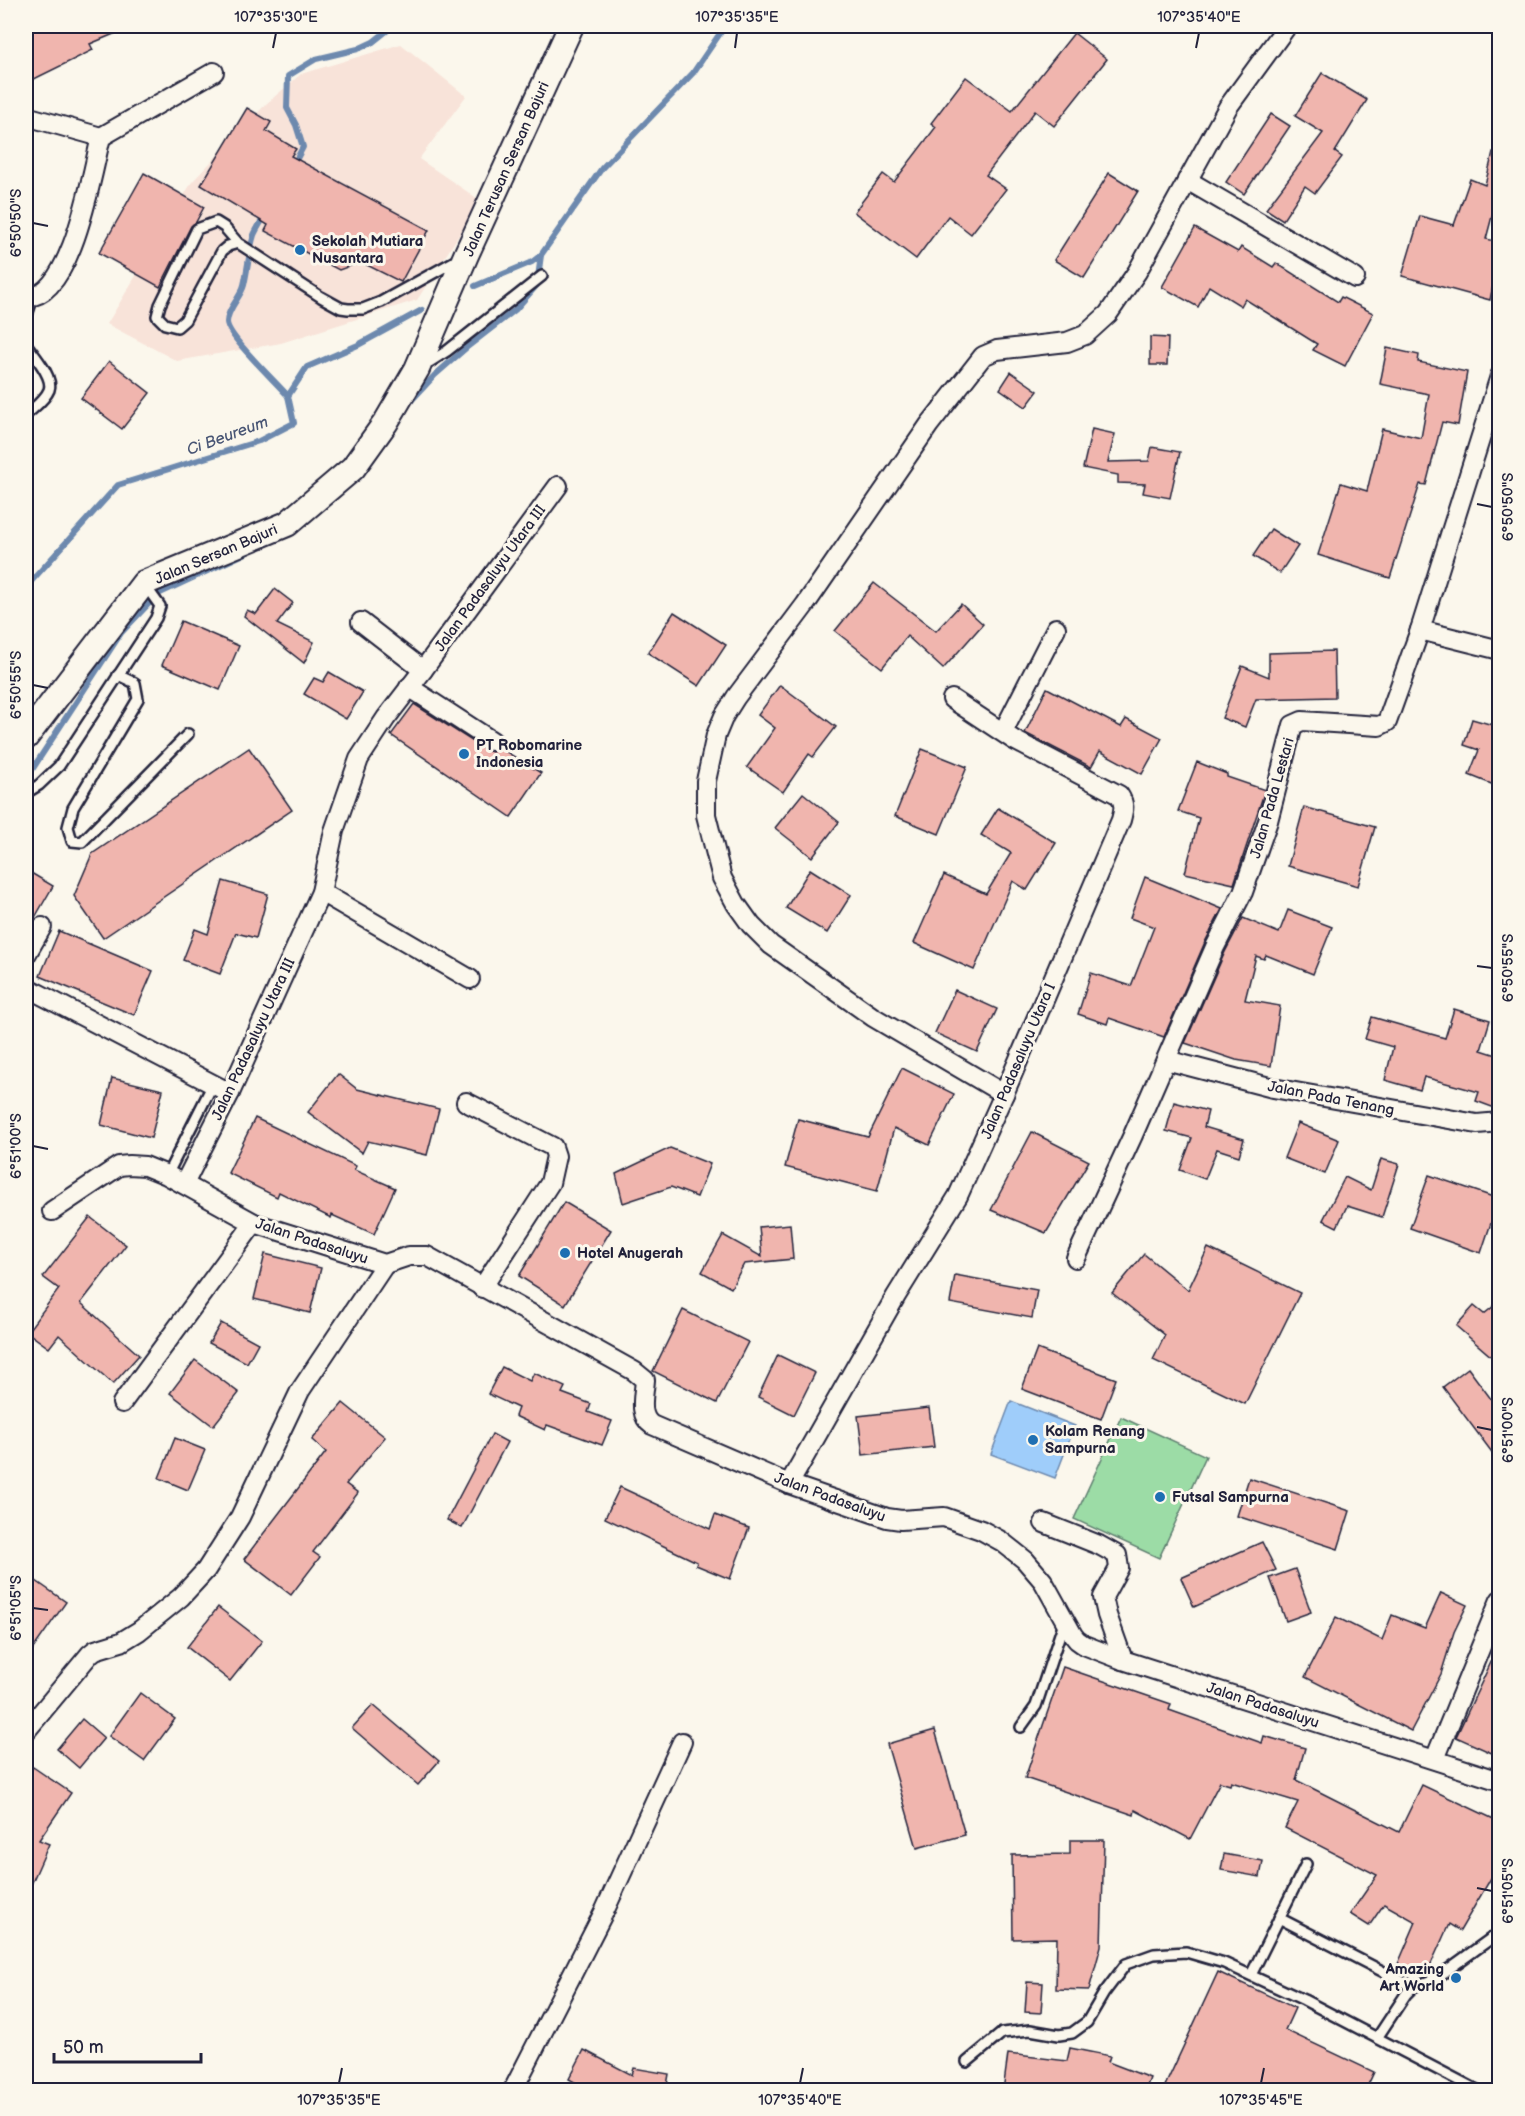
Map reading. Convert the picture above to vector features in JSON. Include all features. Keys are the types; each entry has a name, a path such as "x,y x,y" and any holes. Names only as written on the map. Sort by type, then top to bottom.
{"main road":[{"name":"Jalan Terusan Sersan Bajuri","path":"441,312 571,26"},
{"name":"Jalan Sersan Bajuri","path":"26,737 150,592 287,524 353,468 386,422 417,369 441,312"}],"street":[{"path":"1004,1094 873,1017 771,945 751,925 722,878 706,815 706,781 716,735 736,697 805,605 929,425 977,364 989,353 1067,342 1085,335 1100,323 1137,272 1228,107 1287,26"},
{"path":"26,116 101,137 214,72"},
{"path":"29,297 40,293 58,274 68,258 76,240 101,137"},
{"path":"1187,180 1355,278"},
{"name":"Jalan Pada Lestari","path":"1077,1258 1215,947 1243,892 1268,821 1293,725 1302,721 1385,725 1420,630 1500,376"},
{"name":"Jalan Padasaluyu Utara III","path":"184,1184 221,1088 321,892 334,831 358,759 558,486"},
{"path":"361,622 423,670"},
{"path":"1003,732 1056,628"},
{"path":"1420,630 1500,650"},
{"path":"409,687 492,741"},
{"name":"Jalan Padasaluyu Utara I","path":"789,1484 896,1296 958,1196 1121,820 1124,802 1119,795 1014,740 952,699"},
{"path":"321,892 470,979"},
{"path":"26,956 42,927"},
{"path":"26,987 221,1088"},
{"name":"Jalan Pada Tenang","path":"1166,1060 1273,1088 1477,1124 1500,1122"},
{"path":"466,1102 553,1147 556,1156 550,1183 482,1288"},
{"name":"Jalan Padasaluyu","path":"52,1211 118,1166 129,1164 144,1166 167,1175 254,1223 385,1264 409,1256 427,1256 634,1371 645,1380 643,1413 645,1421 652,1425 789,1484 886,1518 901,1520 944,1517 981,1530 1001,1541 1025,1560 1043,1581 1073,1635 1084,1645 1123,1660 1500,1781"},
{"path":"122,1403 254,1223"},
{"path":"26,1731 90,1654 95,1650 121,1642 139,1630 181,1597 206,1570 240,1517 300,1391 385,1264"},
{"path":"1044,1523 1117,1555 1119,1568 1103,1597 1123,1660"},
{"path":"1435,1759 1500,1600"},
{"path":"513,2091 604,1912 682,1742"}],"lane":[{"path":"238,243 222,251 185,320 177,327 160,321 157,316 160,305 196,229 216,222 224,227 238,243 321,297 341,308 356,310 381,302 466,255"},
{"path":"417,369 447,351 542,276"},
{"path":"26,318 29,297"},
{"path":"26,344 39,361 50,383 47,394 26,415"},
{"path":"26,793 39,785 59,766 159,612 160,606 150,592"},
{"path":"118,675 135,683 138,699 73,808 68,827 72,841 82,842 188,734"},
{"path":"167,1175 221,1088"},
{"path":"1021,1727 1036,1706 1065,1620"},
{"path":"1251,1975 1306,1864"},
{"path":"1279,1918 1413,1987"},
{"path":"1377,2038 1413,1987 1435,1979 1500,1932"},
{"path":"967,2062 1002,2033 1030,2030 1059,2035 1072,2033 1087,2022 1104,1993 1126,1964 1154,1954 1186,1952 1224,1963 1251,1975 1477,2091"}],"shaded area":[{"name":"Sekolah Mutiara Nusantara","path":"401,44 466,96 419,159 481,201 417,300 281,343 177,361 107,324 192,182 266,104 301,74"}],"green space":[{"path":"1121,1417 1206,1456 1159,1558 1074,1519"}],"water":[{"name":"Kolam Renang Sampurna","path":"1011,1401 1075,1426 1055,1478 991,1454"}],"building":[{"path":"26,26 133,26 90,44 93,50 26,83"},
{"path":"1074,33 1107,59 1054,126 1035,111 986,175 1006,189 971,234 948,216 916,259 854,212 883,174 894,182 936,127 931,123 966,77 1012,111"},
{"path":"1322,73 1367,100 1335,152 1342,157 1315,193 1305,186 1283,220 1266,209 1323,133 1295,116"},
{"name":"Sekolah Mutiara Nusantara","path":"247,108 271,122 266,131 296,149 291,156 429,230 401,282 361,262 339,270 265,231 268,225 201,185"},
{"path":"1271,114 1290,126 1244,194 1226,182"},
{"path":"1493,152 1500,152 1500,207 1495,205 1486,239 1500,242 1500,252 1490,300 1402,276 1420,216 1454,225 1470,179 1485,185"},
{"path":"144,173 204,207 196,222 191,226 160,287 99,253"},
{"path":"1109,173 1138,191 1084,278 1054,260"},
{"path":"1195,228 1238,252 1241,247 1273,267 1276,263 1338,302 1341,297 1373,313 1345,366 1313,350 1317,344 1245,299 1241,306 1209,286 1198,307 1162,287"},
{"path":"1150,337 1168,338 1167,365 1150,365"},
{"path":"1387,348 1419,355 1418,362 1467,372 1458,425 1442,422 1426,485 1420,484 1390,578 1318,555 1341,483 1367,491 1382,429 1421,438 1429,394 1380,384"},
{"path":"109,361 150,393 122,429 81,398"},
{"path":"1011,372 1038,391 1026,407 1000,389"},
{"path":"1092,429 1115,434 1108,462 1149,461 1152,447 1180,452 1170,498 1143,493 1145,484 1118,483 1118,475 1083,468"},
{"path":"1271,529 1298,546 1280,573 1253,556"},
{"path":"874,583 936,631 961,604 983,624 943,669 907,636 882,668 835,631"},
{"path":"275,589 293,603 277,624 314,642 304,663 244,616 247,610 256,614"},
{"path":"674,612 726,645 699,686 648,653"},
{"path":"181,621 239,646 220,690 162,665"},
{"path":"1334,651 1335,697 1256,699 1245,727 1222,718 1242,666 1269,677 1269,653"},
{"path":"329,672 363,692 346,719 304,694 314,678 323,682"},
{"path":"780,685 836,727 813,757 809,754 783,792 747,767 775,728 758,715"},
{"path":"1047,688 1121,727 1126,719 1162,738 1142,774 1100,751 1091,767 1025,733"},
{"name":"PT Robomarine Indonesia","path":"414,704 486,750 492,752 500,748 541,773 511,817 391,735"},
{"path":"1472,719 1500,727 1500,772 1494,785 1469,775 1479,750 1464,745"},
{"path":"249,748 292,810 103,938 74,896 92,854"},
{"path":"922,749 967,767 939,834 895,816"},
{"path":"1197,762 1227,774 1227,777 1265,790 1234,884 1185,873 1199,818 1178,811"},
{"path":"803,793 839,822 812,857 775,828"},
{"path":"1304,807 1375,827 1358,886 1288,866"},
{"path":"998,808 1056,843 1027,890 1013,881 974,970 914,943 944,875 986,894 1011,853 981,835"},
{"path":"810,869 851,895 827,933 786,908"},
{"path":"26,870 53,886 26,933"},
{"path":"1145,877 1222,909 1205,942 1164,1037 1109,1018 1107,1024 1078,1014 1091,973 1131,986 1154,927 1130,918"},
{"path":"223,881 268,894 256,938 236,933 220,974 183,960 195,929 208,934"},
{"path":"1288,910 1332,927 1313,974 1266,955 1264,959 1256,956 1245,1000 1280,1006 1271,1066 1236,1060 1185,1043 1225,952 1243,918 1279,933"},
{"path":"59,931 153,971 134,1015 40,976"},
{"path":"955,990 997,1009 977,1052 935,1033"},
{"path":"1454,1009 1490,1020 1481,1050 1500,1056 1500,1110 1476,1101 1479,1092 1424,1077 1420,1090 1385,1080 1393,1047 1365,1039 1372,1017 1445,1038"},
{"path":"902,1068 954,1094 929,1145 894,1128 877,1191 785,1167 798,1119 868,1137"},
{"path":"338,1074 357,1089 439,1109 427,1155 368,1141 362,1153 308,1112"},
{"path":"112,1078 163,1090 151,1138 101,1125"},
{"path":"1174,1102 1208,1111 1204,1127 1244,1139 1239,1156 1217,1149 1205,1179 1180,1170 1192,1138 1166,1131"},
{"path":"255,1118 356,1166 354,1170 395,1188 374,1234 332,1215 331,1218 279,1192 277,1197 228,1173"},
{"path":"1298,1123 1339,1140 1325,1174 1284,1158"},
{"path":"1032,1132 1089,1161 1046,1233 991,1210"},
{"path":"670,1148 710,1164 697,1197 671,1187 623,1203 616,1174"},
{"path":"1381,1159 1399,1164 1382,1217 1347,1206 1337,1227 1323,1220 1345,1177 1371,1190"},
{"path":"1429,1175 1499,1199 1481,1253 1410,1228"},
{"name":"Hotel Anugerah","path":"564,1202 611,1230 565,1305 519,1276"},
{"path":"90,1217 126,1245 81,1303 139,1355 113,1384 59,1335 49,1348 27,1332 59,1289 43,1277"},
{"path":"790,1224 793,1259 744,1264 731,1288 702,1272 723,1235 762,1257 759,1227"},
{"path":"1208,1248 1300,1293 1245,1404 1153,1360 1165,1335 1112,1293 1144,1254 1188,1290"},
{"path":"265,1254 321,1268 310,1313 254,1299"},
{"path":"955,1275 1037,1290 1032,1318 950,1303"},
{"path":"1500,1301 1500,1364 1456,1326 1474,1306 1484,1314"},
{"path":"683,1310 748,1342 717,1403 653,1371"},
{"path":"221,1323 258,1343 247,1363 209,1343"},
{"path":"1037,1349 1116,1379 1101,1419 1022,1389"},
{"path":"778,1355 815,1373 794,1415 758,1397"},
{"path":"195,1360 239,1393 213,1426 170,1393"},
{"path":"502,1367 530,1381 534,1373 565,1387 562,1393 591,1404 588,1412 612,1421 602,1445 547,1425 545,1430 515,1416 518,1408 488,1394"},
{"path":"1468,1368 1500,1411 1500,1463 1443,1387"},
{"path":"343,1403 385,1437 346,1484 358,1493 313,1552 320,1557 291,1595 244,1559 326,1452 312,1440"},
{"path":"929,1408 934,1447 863,1455 858,1416"},
{"path":"492,1434 507,1442 462,1528 447,1520"},
{"path":"175,1438 205,1450 188,1490 159,1478"},
{"path":"1249,1478 1350,1511 1338,1549 1237,1516"},
{"path":"620,1487 710,1529 715,1515 749,1528 730,1579 696,1565 697,1562 605,1518"},
{"path":"1262,1542 1276,1570 1194,1607 1181,1578"},
{"path":"1295,1569 1311,1612 1286,1621 1270,1578"},
{"path":"26,1574 66,1602 26,1659"},
{"path":"1441,1593 1467,1605 1454,1632 1441,1674 1411,1731 1305,1677 1336,1617 1382,1640 1392,1615 1425,1628"},
{"path":"218,1607 262,1641 230,1681 187,1647"},
{"path":"1500,1643 1500,1743 1494,1754 1456,1737"},
{"path":"1063,1667 1171,1704 1169,1710 1262,1743 1264,1736 1305,1748 1296,1780 1399,1832 1422,1785 1500,1822 1500,1883 1491,1878 1460,1931 1449,1924 1426,1975 1398,1964 1416,1922 1384,1904 1369,1926 1350,1914 1377,1875 1285,1828 1298,1802 1231,1782 1230,1785 1220,1782 1190,1839 1135,1810 1134,1815 1025,1778"},
{"path":"140,1693 175,1719 144,1761 109,1736"},
{"path":"373,1705 439,1761 418,1785 352,1728"},
{"path":"82,1719 104,1738 79,1768 57,1749"},
{"path":"935,1730 965,1835 917,1848 887,1744"},
{"path":"33,1767 71,1793 39,1840 49,1844 26,1896 26,1777"},
{"path":"1070,1840 1104,1840 1101,1946 1089,1990 1056,1989 1057,1938 1013,1939 1012,1855 1070,1854"},
{"path":"1224,1854 1263,1861 1260,1877 1221,1870"},
{"path":"1218,1972 1295,2008 1285,2030 1374,2072 1365,2091 1175,2091 1165,2086"},
{"path":"1027,1982 1043,1983 1041,2013 1025,2012"},
{"path":"1070,2048 1110,2056 1108,2062 1150,2078 1145,2091 1003,2091 1008,2054 1067,2061"},
{"path":"584,2050 632,2075 634,2068 669,2074 666,2091 591,2091 569,2079"}],"waterway":[{"path":"294,164 303,147 296,125 287,108 288,76 316,59 358,49 373,42 393,26"},
{"path":"475,286 532,262 541,255 602,168 693,73 725,26"},
{"path":"265,215 254,235 244,285 229,312 227,322 229,329 243,348 288,396"},
{"path":"410,402 435,375 515,310 537,285 541,255"},
{"name":"Ci Beureum","path":"26,587 118,485 259,441 294,423 288,396 307,367 358,345 422,310"},
{"path":"26,779 121,633 158,594 246,553"}],"place":[{"name":"Sekolah Mutiara Nusantara","path":"300,250"},
{"name":"PT Robomarine Indonesia","path":"464,754"},
{"name":"Hotel Anugerah","path":"565,1253"},
{"name":"Kolam Renang Sampurna","path":"1033,1440"},
{"name":"Futsal Sampurna","path":"1160,1497"},
{"name":"Amazing Art World","path":"1456,1978"}]}
